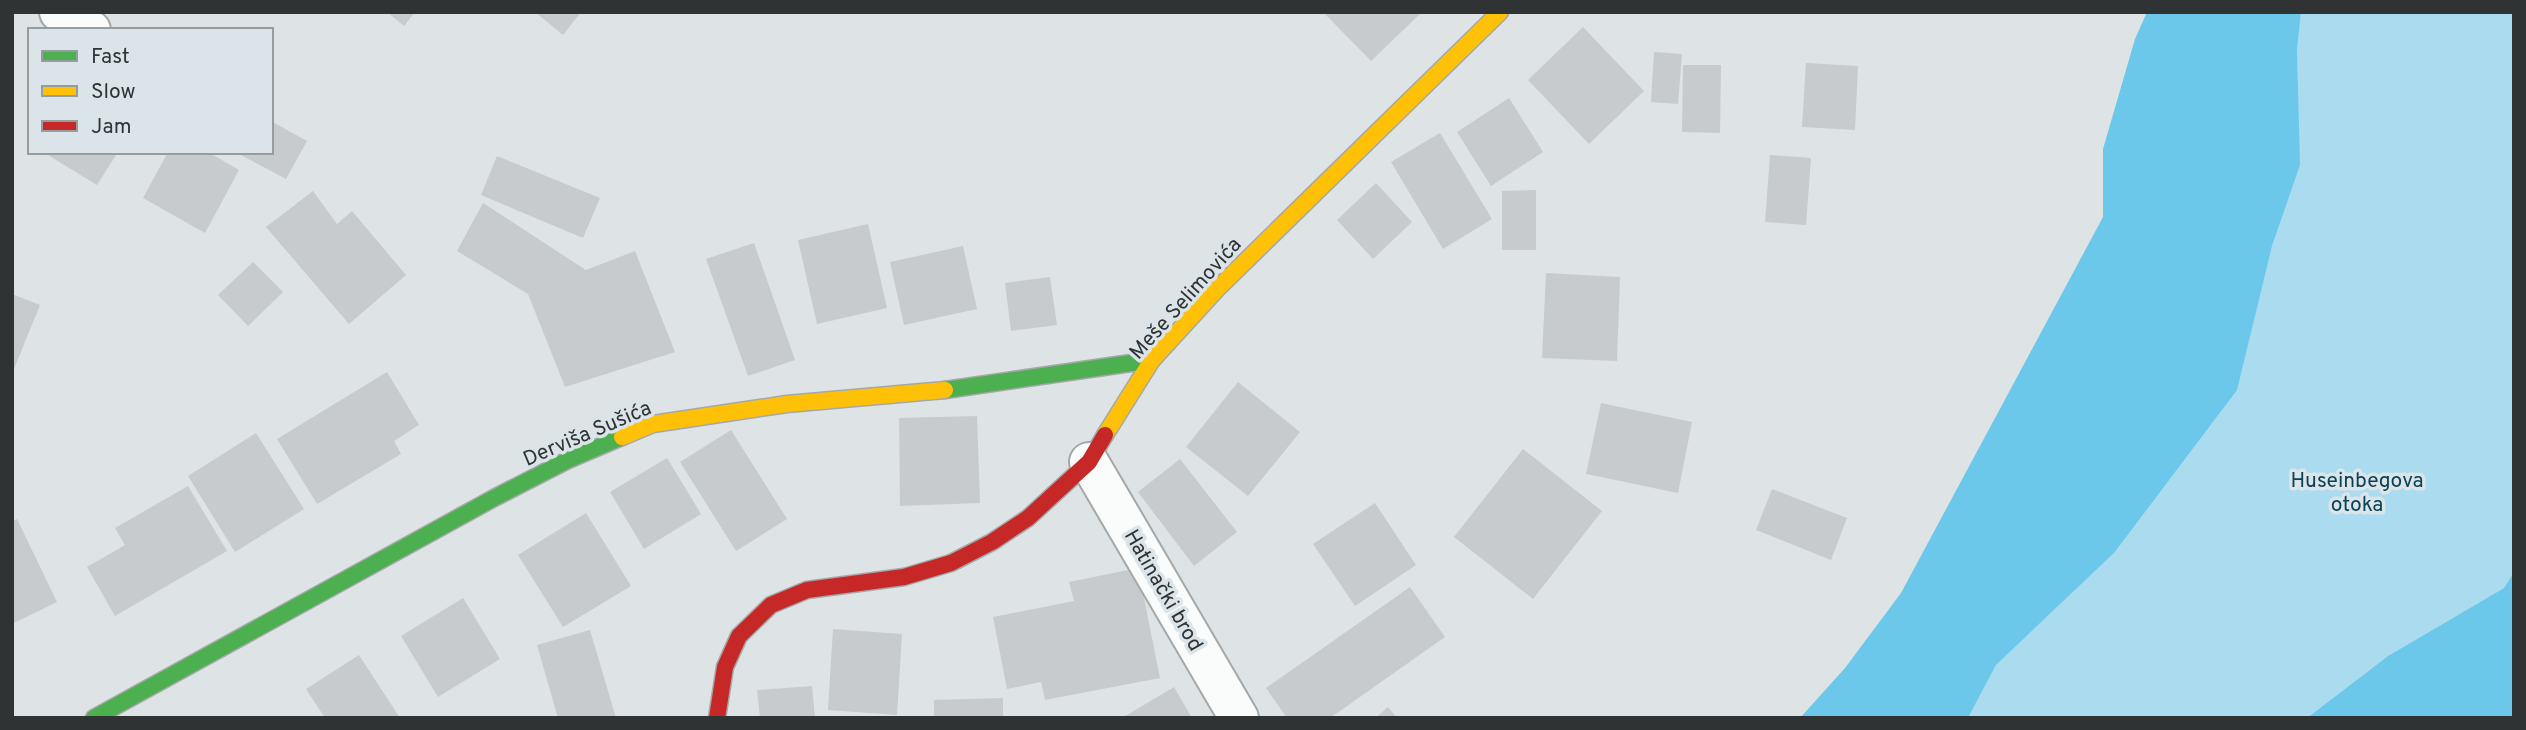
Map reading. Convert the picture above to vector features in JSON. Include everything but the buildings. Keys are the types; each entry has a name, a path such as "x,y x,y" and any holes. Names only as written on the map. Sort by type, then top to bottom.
{"street":[{"path":"59,12 87,28"},
{"name":"Meše Selimovića","path":"717,718 725,667 739,636 771,605 807,590 904,577 951,563 992,542 1028,518 1089,462 1152,360 1216,290 1500,12"},
{"name":"Derviša Sušića","path":"94,718 494,498 568,460 653,424 787,404 951,388 1152,360"},
{"name":"Hatinački brod","path":"1089,462 1239,718"}],"green space":[{"name":"Huseinbegova otoka","path":"2301,12 2514,12 2514,572 2504,588 2388,656 2307,718 1968,718 1996,665 2114,553 2272,246 2299,165 2297,50"}],"water":[{"path":"2147,12 2301,12 2297,50 2300,165 2272,246 2237,390 2114,553 1996,665 1968,718 1800,718 1845,668 1901,593 2103,217 2103,149 2135,39"},
{"path":"2514,572 2514,718 2307,718 2388,656 2504,588"}],"traffic: fast":[{"path":"945,390 1152,360"},
{"path":"94,718 494,498 568,460 622,437"}],"traffic: slow":[{"path":"1105,435 1152,360 1216,290 1500,12"},
{"path":"622,437 653,424 787,404 945,390"}],"traffic: jam":[{"path":"717,718 725,667 739,636 771,605 807,590 904,577 951,563 992,542 1028,518 1089,462 1105,435"}]}
